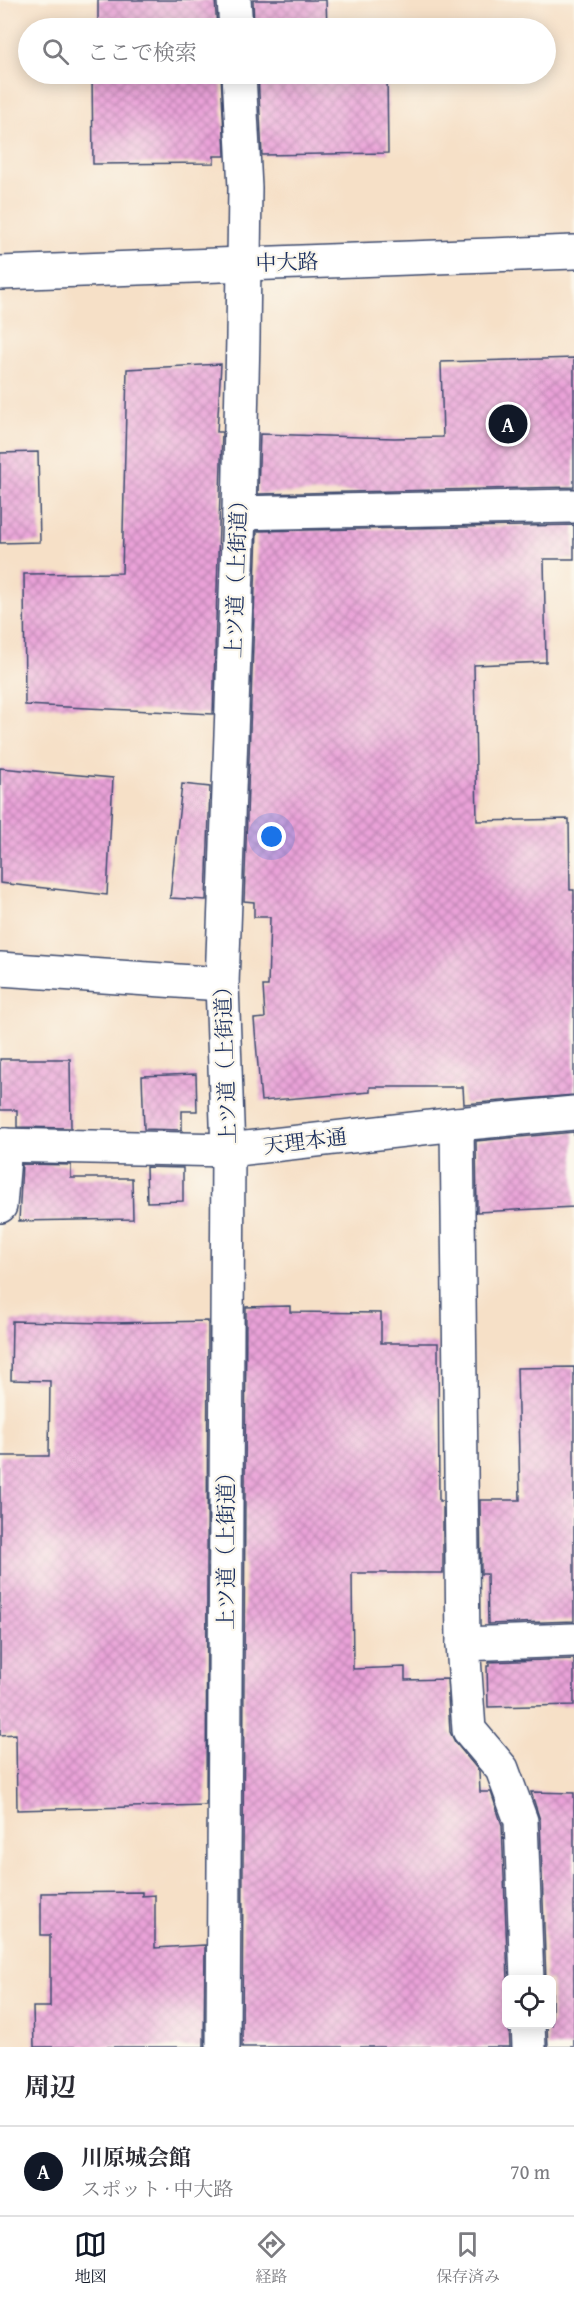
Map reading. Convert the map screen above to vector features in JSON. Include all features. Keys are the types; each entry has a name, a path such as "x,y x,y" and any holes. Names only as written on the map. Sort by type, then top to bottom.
{"street":[{"path":"234,0 235,18"},
{"name":"上ツ道（上街道）","path":"223,2047 228,1150 222,984 244,263 245,188 239,84"},
{"name":"中大路","path":"0,273 574,252"},
{"path":"238,513 574,506"},
{"path":"0,969 222,984"},
{"name":"天理本通","path":"2,1145 228,1150 574,1113"},
{"path":"458,1124 463,1644 469,1730 502,1769 521,1821 527,1975"},
{"path":"0,1206 2,1145"},
{"path":"463,1644 574,1640"},
{"path":"528,2029 529,2047"}],"building":[{"path":"98,0 215,0 216,18 98,18"},
{"path":"253,0 326,0 327,18 254,18"},
{"path":"92,84 221,84 225,156 214,156 214,163 93,164"},
{"path":"258,84 387,84 388,153 262,155"},
{"path":"574,358 574,487 258,494 260,434 394,438 443,437 441,362"},
{"path":"221,364 217,432 222,432 213,714 25,705 24,574 122,573 127,369"},
{"path":"38,452 40,542 0,543 0,453"},
{"path":"574,525 574,559 544,559 546,662 474,665 477,821 569,819 570,890 574,890 574,1095 464,1104 463,1087 370,1087 370,1092 261,1101 254,1019 265,1018 263,986 268,986 270,917 254,917 254,902 244,901 257,531"},
{"path":"0,768 113,778 107,895 0,883"},
{"path":"182,784 210,787 206,900 170,898"},
{"path":"0,1059 70,1059 71,1128 17,1127 17,1110 0,1110"},
{"path":"196,1074 197,1111 182,1111 182,1130 144,1129 142,1076"},
{"path":"574,1132 574,1207 477,1212 476,1141"},
{"path":"22,1164 71,1165 71,1178 132,1178 133,1219 19,1221"},
{"path":"146,1167 183,1168 183,1201 147,1202"},
{"path":"290,1306 290,1312 381,1313 381,1343 438,1343 439,1501 443,1501 443,1573 352,1573 353,1669 405,1667 405,1680 447,1679 450,1732 455,1742 479,1771 480,1792 491,1792 502,1825 508,1975 502,1975 502,2029 509,2029 510,2047 242,2047 246,1307"},
{"path":"12,1321 111,1323 208,1321 206,1805 17,1810 16,1734 0,1735 0,1456 49,1456 50,1381 11,1380"},
{"path":"574,1367 574,1621 488,1624 487,1574 481,1574 480,1500 520,1500 517,1368"},
{"path":"574,1659 574,1705 488,1707 487,1666 489,1662"},
{"path":"531,1792 574,1793 574,2047 548,2047 547,2029 556,2029 556,1975 546,1975 540,1820"},
{"path":"142,1892 142,1896 155,1895 155,1948 205,1945 204,2047 34,2047 33,2007 50,2007 50,1935 41,1935 41,1893"}],"place":[{"name":"川原城会館","path":"508,424"}]}
